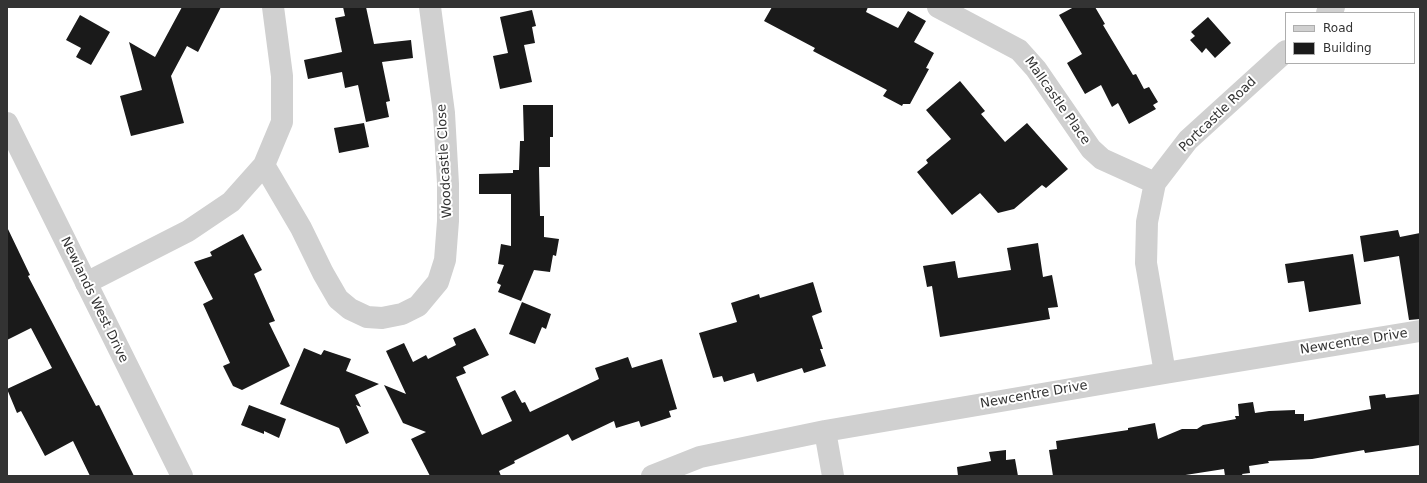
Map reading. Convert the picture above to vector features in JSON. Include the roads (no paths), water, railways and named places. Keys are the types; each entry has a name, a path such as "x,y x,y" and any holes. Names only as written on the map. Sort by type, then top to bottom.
{"street":[{"path":"86,283 188,231 231,202 264,165 282,122 282,76 273,7"},
{"name":"Woodcastle Close","path":"264,165 302,228 323,273 338,299 350,309 367,317 382,318 402,314 418,306 438,282 445,260 448,221 448,184 444,114 430,7"},
{"name":"Mallcastle Place","path":"938,7 1019,50 1036,69 1091,149 1102,159 1155,183"},
{"name":"Portcastle Road","path":"1165,373 1146,263 1147,222 1155,183 1188,140 1285,52"},
{"name":"Newlands West Drive","path":"7,123 182,476"},
{"name":"Newcentre Drive","path":"652,476 700,456 825,431 1420,331"},
{"path":"825,431 833,476"}]}
